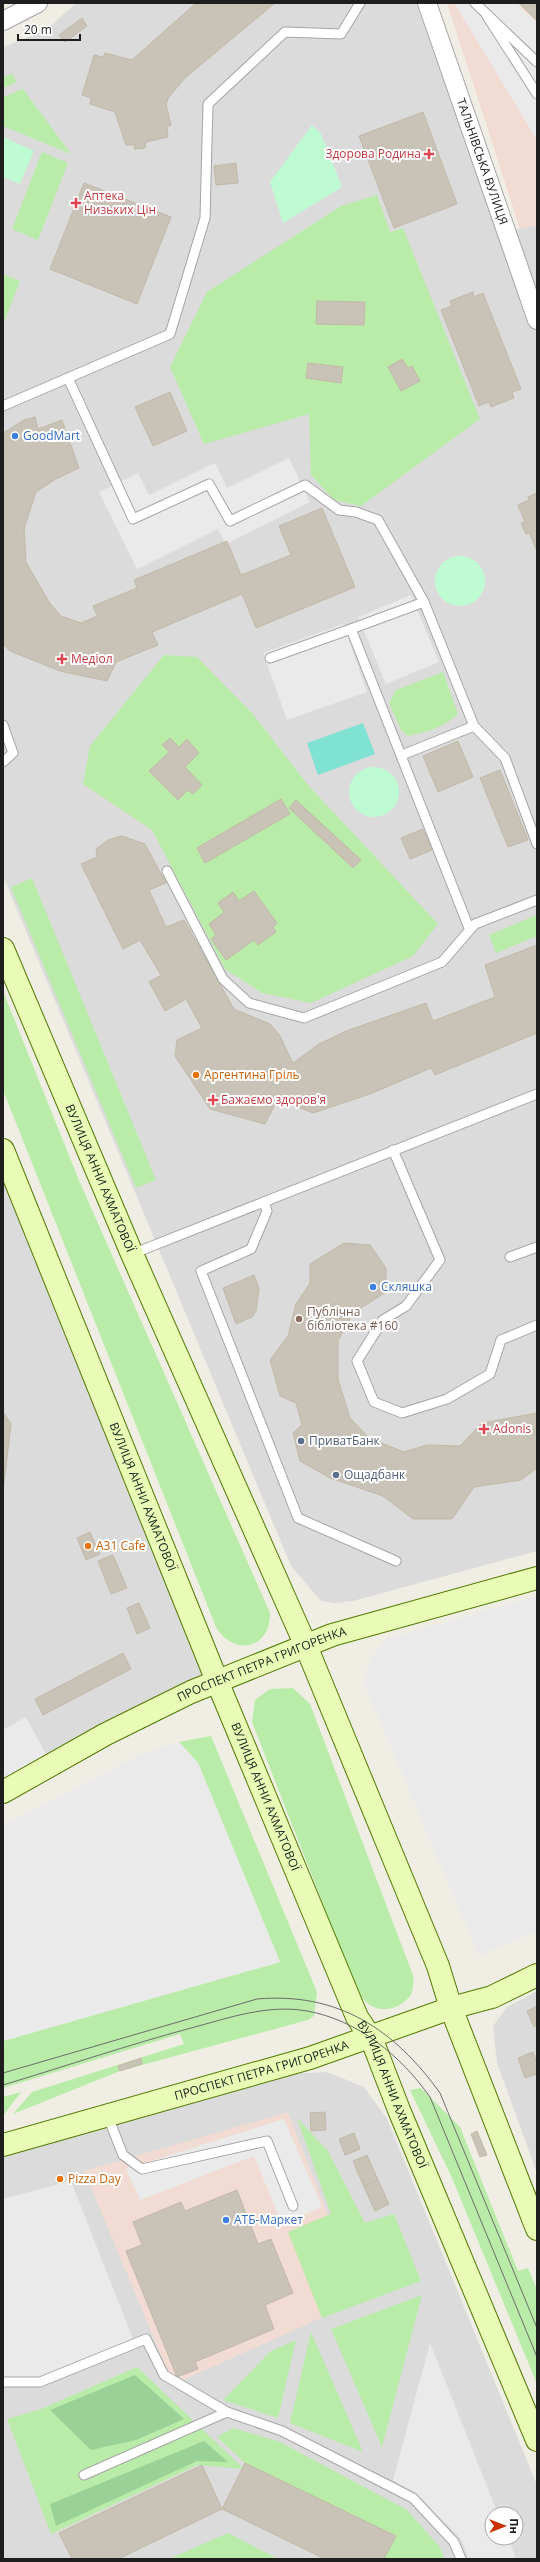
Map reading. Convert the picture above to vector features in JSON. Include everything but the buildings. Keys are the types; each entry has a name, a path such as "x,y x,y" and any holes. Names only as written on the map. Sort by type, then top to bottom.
{"main road":[{"name":"ВУЛИЦЯ АННИ АХМАТОВОЇ","path":"3,949 132,1254 306,1646 438,1966 451,2008 537,2229"},
{"name":"ВУЛИЦЯ АННИ АХМАТОВОЇ","path":"3,1150 217,1681 357,2017 370,2036 537,2440"},
{"name":"ПРОСПЕКТ ПЕТРА ГРИГОРЕНКА","path":"3,1792 106,1734 191,1692 217,1681 332,1635 537,1578"},
{"name":"ПРОСПЕКТ ПЕТРА ГРИГОРЕНКА","path":"3,2145 108,2117 310,2058 451,2008 492,1997 537,1975"}],"street":[{"path":"3,21 38,3"},
{"name":"ТАЛЬНІВСЬКА ВУЛИЦЯ","path":"427,3 537,320"}],"lane":[{"path":"3,406 170,334 205,218 208,104 285,32 341,34 360,3"},
{"path":"475,3 537,62"},
{"path":"487,16 537,94"},
{"path":"68,378 133,519 209,484 230,521 305,485 339,510 356,512 378,520 424,602 474,726 505,758 537,844"},
{"path":"270,658 424,602"},
{"path":"351,629 469,928"},
{"path":"3,726 13,753 3,762"},
{"path":"402,755 474,726"},
{"path":"167,871 223,979 249,1003 304,1018 442,962 469,928 537,900"},
{"path":"132,1254 537,1094"},
{"path":"393,1150 440,1260 406,1306 383,1320 357,1361 374,1402 402,1413 447,1399 490,1374 501,1340 537,1325"},
{"path":"264,1202 267,1211 251,1249 201,1271 298,1518 396,1561"},
{"path":"510,1257 537,1247"},
{"path":"108,2117 123,2155 142,2169 267,2141 293,2206"},
{"path":"3,2382 40,2382 146,2339 164,2375 226,2412 282,2431 413,2498 454,2542 461,2559"},
{"path":"84,2475 226,2412"}],"shaded area":[{"path":"76,3 416,3 498,233 537,225 537,1551 353,1601 335,1603 321,1601 291,1566 3,876 3,47 45,31"},
{"path":"447,3 537,3 537,225 520,229"},
{"path":"454,3 516,3 537,23 537,140"},
{"path":"289,458 310,502 226,544 218,529 137,569 99,492 138,473 149,495 215,463 227,488"},
{"path":"411,595 439,662 386,684 358,617"},
{"path":"343,624 367,692 287,720 263,653"},
{"path":"363,723 375,754 318,775 307,743"},
{"path":"3,1151 217,1681 3,1792"},
{"path":"537,1596 537,1931 479,1956 363,1681 371,1658 385,1639"},
{"path":"26,1717 47,1756 3,1781 3,1730"},
{"path":"179,1742 198,1763 280,1962 3,2041 3,1825 143,1754"},
{"path":"537,1991 537,2173 497,2063 493,2026 507,2007"},
{"path":"327,2072 364,2087 387,2119 537,2485 537,2559 3,2559 3,2149 292,2074"},
{"path":"288,2112 361,2300 181,2381 168,2372 84,2171"},
{"path":"284,2119 322,2207 282,2224 254,2156 140,2200 126,2169"},
{"path":"71,2181 133,2339 40,2382 3,2382 3,2199"},
{"path":"430,2343 495,2506 484,2506 484,2546 511,2546 516,2559 469,2559 461,2539 417,2494 393,2480"}],"green space":[{"path":"12,74 17,82 3,88 3,77"},
{"path":"23,89 71,154 3,126 3,97"},
{"path":"312,125 321,134 342,187 283,223 270,182"},
{"path":"3,137 34,151 20,184 3,177"},
{"path":"42,152 68,163 38,240 12,229"},
{"path":"377,195 390,232 403,228 480,419 361,506 334,500 311,475 309,414 204,444 170,367 207,292 341,206"},
{"path":"3,274 20,281 3,325"},
{"path":"455,556 465,556 478,563 485,576 485,586 478,599 465,606 455,606 446,602 439,595 435,586 435,576 439,567 446,560"},
{"path":"164,655 197,657 252,713 308,785 438,924 413,956 311,1003 262,993 225,969 152,830 83,784 90,746"},
{"path":"443,672 458,714 453,719 441,726 408,736 401,730 389,703 396,690"},
{"path":"369,767 379,767 392,774 399,787 399,797 392,810 379,817 369,817 360,813 353,806 349,797 349,787 353,778 360,771"},
{"path":"32,878 156,1180 136,1188 11,887"},
{"path":"537,915 537,936 496,953 489,935"},
{"path":"3,991 78,1178 270,1613 269,1625 265,1634 258,1641 250,1645 232,1643 224,1637 216,1627 3,1090"},
{"path":"293,1688 310,1704 414,1978 410,1996 400,2005 389,2009 371,2006 366,2002 355,1986 252,1722 255,1700 270,1689"},
{"path":"211,1736 317,1992 314,2016 308,2020 120,2071 13,2114 32,2092 184,2044 180,2034 3,2088 3,2041 280,1962 198,1763 179,1742"},
{"path":"421,2088 460,2127 518,2271 528,2268 537,2290 537,2384 452,2178 410,2090"},
{"path":"21,2092 3,2116 3,2097"},
{"path":"297,2118 328,2151 365,2223 394,2214 421,2281 322,2318 288,2232 331,2214"},
{"path":"422,2295 382,2447 331,2329"},
{"path":"311,2332 363,2452 290,2423"},
{"path":"296,2340 278,2418 223,2400 271,2351"},
{"path":"137,2367 244,2469 197,2465 51,2534 7,2419 41,2409"},
{"path":"135,2375 184,2419 136,2440 91,2450 50,2410"},
{"path":"233,2428 280,2442 407,2510 439,2546 445,2559 384,2559 396,2536 245,2463 217,2437"},
{"path":"204,2441 228,2462 197,2461 56,2526 50,2504"},
{"path":"228,2533 278,2559 169,2559"}],"tram line":[{"path":"3,2073 257,1999 286,1998 313,2002 338,2009 362,2019 383,2033 403,2050 422,2070 440,2093 537,2328"},
{"path":"3,2085 144,2041 248,2013 277,2009 292,2009 307,2011 344,2022 361,2031 392,2054 406,2068 430,2097 537,2357"}],"place":[{"name":"Здорова Родина","path":"429,154"},
{"name":"Аптека Низьких Цін","path":"76,203"},
{"name":"GoodMart","path":"15,436"},
{"name":"Медіол","path":"62,659"},
{"name":"Аргентина Гріль","path":"196,1075"},
{"name":"Бажаємо здоров'я","path":"213,1100"},
{"name":"Скляшка","path":"373,1287"},
{"name":"Публічна бібліотека #160","path":"299,1319"},
{"name":"Adonis","path":"484,1429"},
{"name":"ПриватБанк","path":"301,1441"},
{"name":"Ощадбанк","path":"336,1475"},
{"name":"A31 Cafe","path":"88,1546"},
{"name":"Pizza Day","path":"60,2179"},
{"name":"АТБ-Маркет","path":"226,2220"}]}
